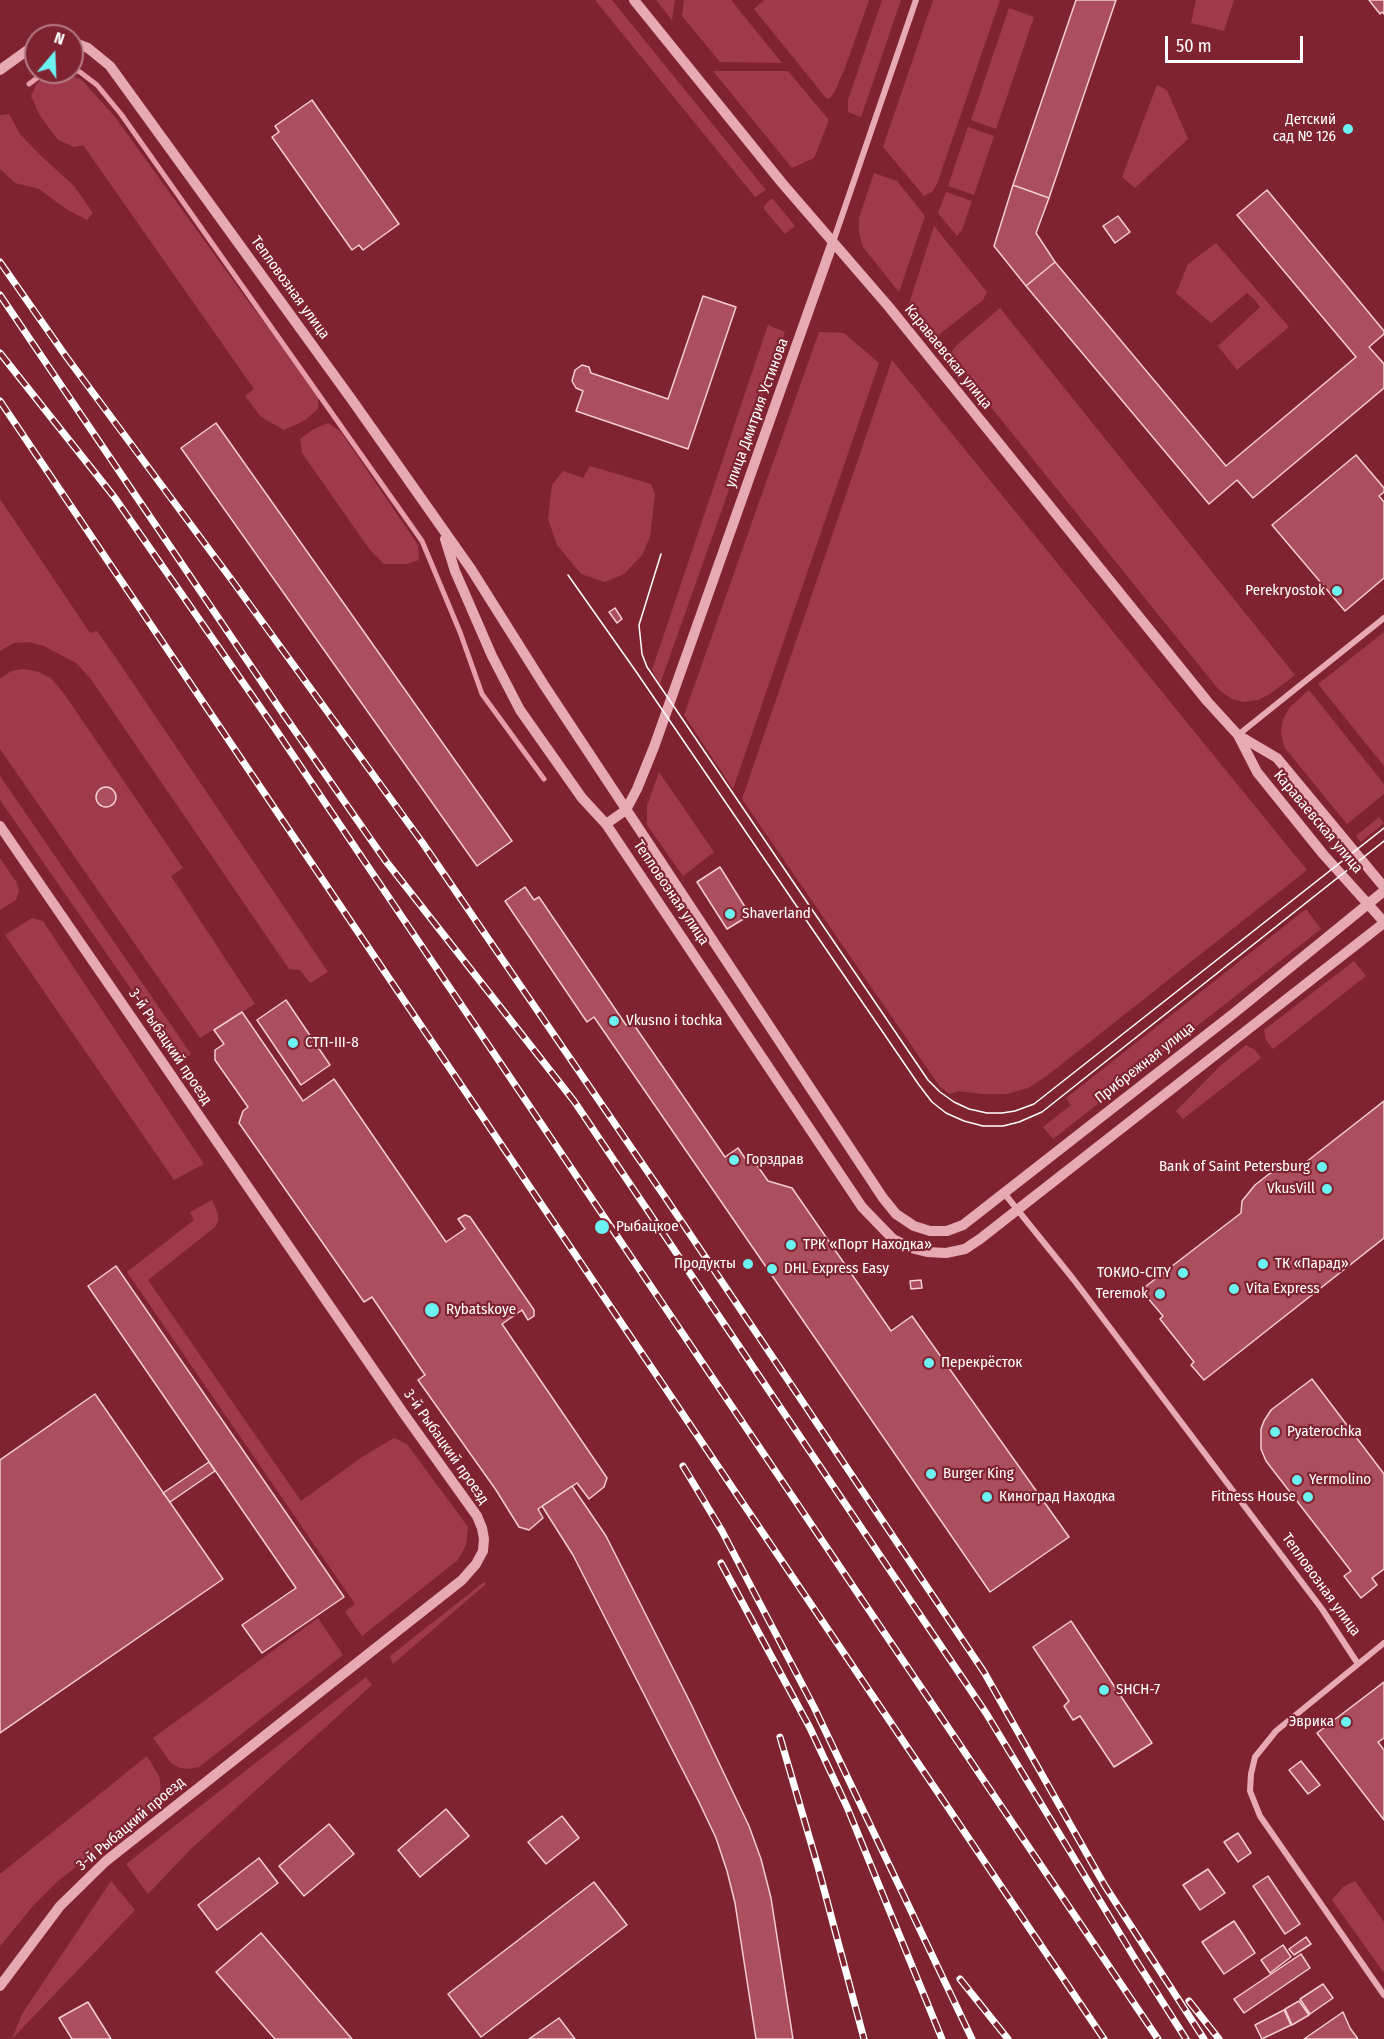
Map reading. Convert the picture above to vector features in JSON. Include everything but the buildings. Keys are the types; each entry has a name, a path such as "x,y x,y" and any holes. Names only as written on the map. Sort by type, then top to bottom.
{"street":[{"name":"Караваевская улица","path":"634,0 782,183 889,307 1207,701 1238,735 1257,772 1323,854 1384,922"},
{"name":"улица Дмитрия Устинова","path":"606,824 626,810 637,789 662,725 916,0"},
{"name":"Тепловозная улица","path":"84,46 110,66 352,400 471,569 626,810 883,1198 896,1214 914,1226"},
{"path":"0,70 24,53"},
{"name":"Тепловозная улица","path":"442,530 460,582 492,656 520,710 582,798 606,824 862,1207 893,1239 910,1248 946,1253 965,1249 1017,1210"},
{"path":"1238,735 1384,618"},
{"name":"Караваевская улица","path":"1238,735 1277,758 1384,889"},
{"name":"3-й Рыбацкий проезд","path":"0,826 404,1414 477,1516 484,1539 483,1551 476,1564 462,1580 106,1861 60,1906 0,1986"},
{"name":"Прибрежная улица","path":"914,1226 930,1232 947,1231 963,1225 1233,1014 1384,889"},
{"path":"1017,1210 1384,922"},
{"name":"Тепловозная улица","path":"1004,1193 1074,1280 1322,1609 1358,1664"},
{"path":"1384,1643 1270,1737 1255,1757 1250,1791 1260,1816 1384,1995"}],"shaded area":[{"path":"595,0 612,0 766,190 755,197"},
{"path":"656,0 675,0 672,20"},
{"path":"684,0 731,0 782,63 720,62 682,16"},
{"path":"764,0 869,0 845,68 829,99 754,9"},
{"path":"882,0 901,0 861,117 848,112 848,100"},
{"path":"933,0 1000,0 937,184 932,192 924,196 883,147"},
{"path":"1196,0 1234,0 1224,31 1191,23"},
{"path":"1009,8 1034,17 996,129 971,120"},
{"path":"713,71 788,71 829,120 814,158 792,168"},
{"path":"84,82 115,117 248,301 318,393 318,409 304,421 284,430 261,417 245,396 254,389 83,145 74,147 58,140 40,116 31,96 37,84"},
{"path":"1157,85 1167,90 1188,139 1135,188 1122,177"},
{"path":"9,114 20,134 74,186 93,213 87,220 66,209 39,189 15,183 0,169 0,115"},
{"path":"968,127 994,136 974,195 948,186"},
{"path":"874,173 897,181 925,216 899,292 863,247 859,233 859,218"},
{"path":"946,192 972,201 962,230 957,236 938,213"},
{"path":"772,198 795,226 785,234 764,209"},
{"path":"934,226 987,292 983,300 935,338 909,304"},
{"path":"1216,243 1289,327 1237,370 1218,346 1260,307 1255,300 1247,293 1211,323 1176,293 1188,264"},
{"path":"1000,308 1295,675 1270,694 1258,700 1244,702 1232,699 1219,690 949,355 957,345"},
{"path":"768,325 785,332 660,684 652,670"},
{"path":"819,332 844,333 879,363 733,789 684,715"},
{"path":"892,360 1307,870 1048,1075 1028,1088 1007,1094 958,1091 950,1094 940,1087 742,799"},
{"path":"328,423 341,432 418,545 419,560 407,564 384,564 370,550 302,453 300,439 312,430"},
{"path":"590,466 651,484 655,494 650,537 642,555 624,574 605,582 581,574 557,545 548,519 552,485 563,471 583,478"},
{"path":"0,499 90,633 97,631 116,658 328,972 310,983 300,970 289,969 90,678 76,663 44,646 29,642 14,643 0,651"},
{"path":"1384,632 1384,766 1318,684"},
{"path":"23,669 36,671 51,678 65,695 183,868 171,876 255,1004 200,1038 0,749 0,679 11,671"},
{"path":"1309,690 1384,784 1384,794 1347,824 1284,747 1281,733 1283,719 1290,707"},
{"path":"659,772 714,852 683,876 647,825 647,806"},
{"path":"0,776 191,1054 181,1061 0,800"},
{"path":"1379,817 1384,823 1361,842 1356,836"},
{"path":"0,858 17,883 19,891 16,900 0,910"},
{"path":"1306,909 1321,929 1053,1139 1043,1127 1071,1105 1066,1098"},
{"path":"32,918 43,921 204,1164 174,1180 5,935"},
{"path":"1354,961 1366,976 1273,1049 1266,1040 1264,1030"},
{"path":"1246,1045 1255,1050 1261,1058 1183,1119 1176,1111 1221,1065"},
{"path":"212,1200 218,1214 215,1227 148,1280 301,1501 362,1457 394,1438 407,1444 468,1527 466,1545 458,1560 362,1636 345,1612 355,1604 127,1272 194,1220 190,1212"},
{"path":"484,1582 486,1584 393,1664 390,1656"},
{"path":"318,1618 343,1655 199,1767 180,1768 171,1763 153,1738"},
{"path":"366,1677 372,1685 192,1848 148,1894 126,1864"},
{"path":"147,1756 159,1776 161,1788 157,1799 149,1809 57,1882 33,1906 0,1946 0,1874"},
{"path":"111,1881 135,1910 12,2039 22,2014"},
{"path":"1355,1881 1384,1922 1384,1973 1332,1900 1343,1887"}],"waterway":[{"path":"84,75 97,85 121,114 422,541 460,632 482,694 544,779"}],"tram line":[{"path":"661,554 639,625 642,654 647,667 928,1080 954,1102 969,1109 987,1113 1002,1113 1034,1104 1384,828"},
{"path":"568,575 919,1085 932,1102 946,1113 964,1121 983,1126 1003,1126 1042,1112 1384,841"}],"railway":[{"path":"0,262 65,355 422,842 667,1200 984,1672 1105,1886 1204,2039"},
{"path":"0,295 284,715 385,860 574,1101 986,1713 1186,2039"},
{"path":"0,353 115,498 276,730 1158,2039"},
{"path":"0,401 1104,2039"},
{"path":"683,1466 722,1531 814,1707 972,2039"},
{"path":"721,1563 810,1728 847,1807 942,2039"},
{"path":"780,1737 864,2039"},
{"path":"960,1979 1008,2039"},
{"path":"1189,2001 1219,2039"}],"place":[{"name":"Детский сад № 126","path":"1348,129"},
{"name":"Perekryostok","path":"1337,591"},
{"name":"Shaverland","path":"730,914"},
{"name":"Vkusno i tochka","path":"614,1021"},
{"name":"СТП-III-8","path":"293,1043"},
{"name":"Горздрав","path":"734,1160"},
{"name":"Bank of Saint Petersburg","path":"1322,1167"},
{"name":"VkusVill","path":"1327,1189"},
{"name":"Рыбацкое","path":"602,1227"},
{"name":"ТРК «Порт Находка»","path":"791,1245"},
{"name":"Продукты","path":"748,1264"},
{"name":"ТК «Парад»","path":"1263,1264"},
{"name":"DHL Express Easy","path":"772,1269"},
{"name":"ТОКИО-CITY","path":"1183,1273"},
{"name":"Vita Express","path":"1234,1289"},
{"name":"Teremok","path":"1160,1294"},
{"name":"Rybatskoye","path":"432,1310"},
{"name":"Перекрёсток","path":"929,1363"},
{"name":"Pyaterochka","path":"1275,1432"},
{"name":"Burger King","path":"931,1474"},
{"name":"Yermolino","path":"1297,1480"},
{"name":"Киноград Находка","path":"987,1497"},
{"name":"Fitness House","path":"1308,1497"},
{"name":"SHCH-7","path":"1104,1690"},
{"name":"Эврика","path":"1346,1722"}]}
